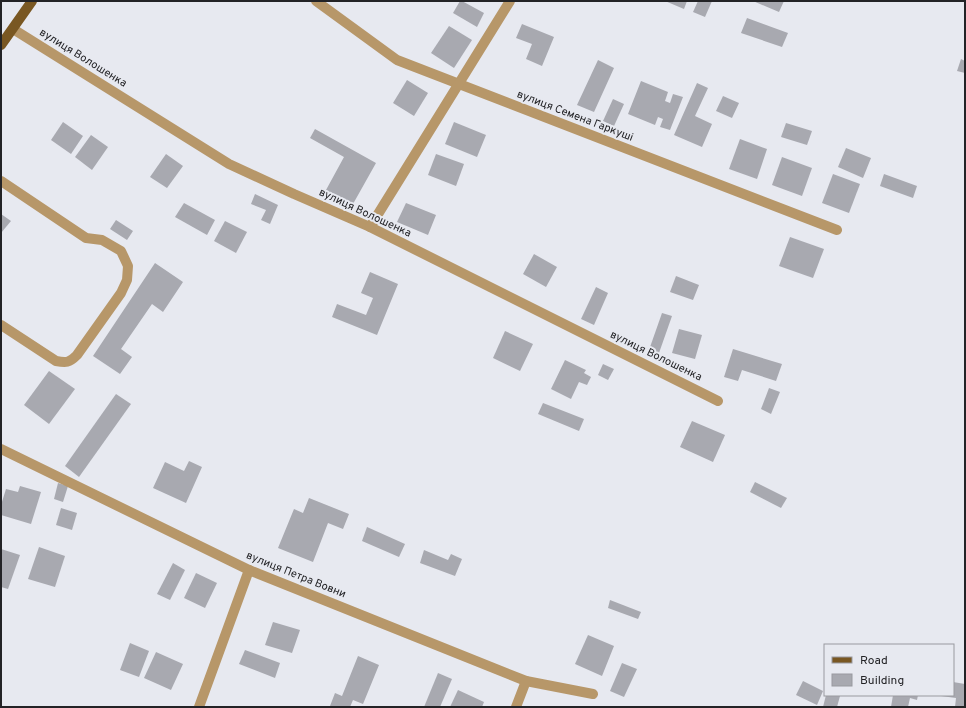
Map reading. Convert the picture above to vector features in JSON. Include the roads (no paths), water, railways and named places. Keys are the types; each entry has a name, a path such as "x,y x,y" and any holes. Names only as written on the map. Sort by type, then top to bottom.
{"main road":[{"path":"1,45 32,1"}],"street":[{"name":"вулиця Семена Гаркуші","path":"316,1 397,60 837,230"},
{"path":"370,227 510,1"},
{"name":"вулиця Волошенка","path":"13,29 229,164 370,227 718,401"},
{"path":"1,181 86,238 102,240 121,251 128,266 127,280 121,293 77,355 66,363 56,361 1,325"},
{"name":"вулиця Петра Вовни","path":"1,449 249,570 526,681 593,694"},
{"path":"199,707 249,570"},
{"path":"516,707 526,681"}]}
